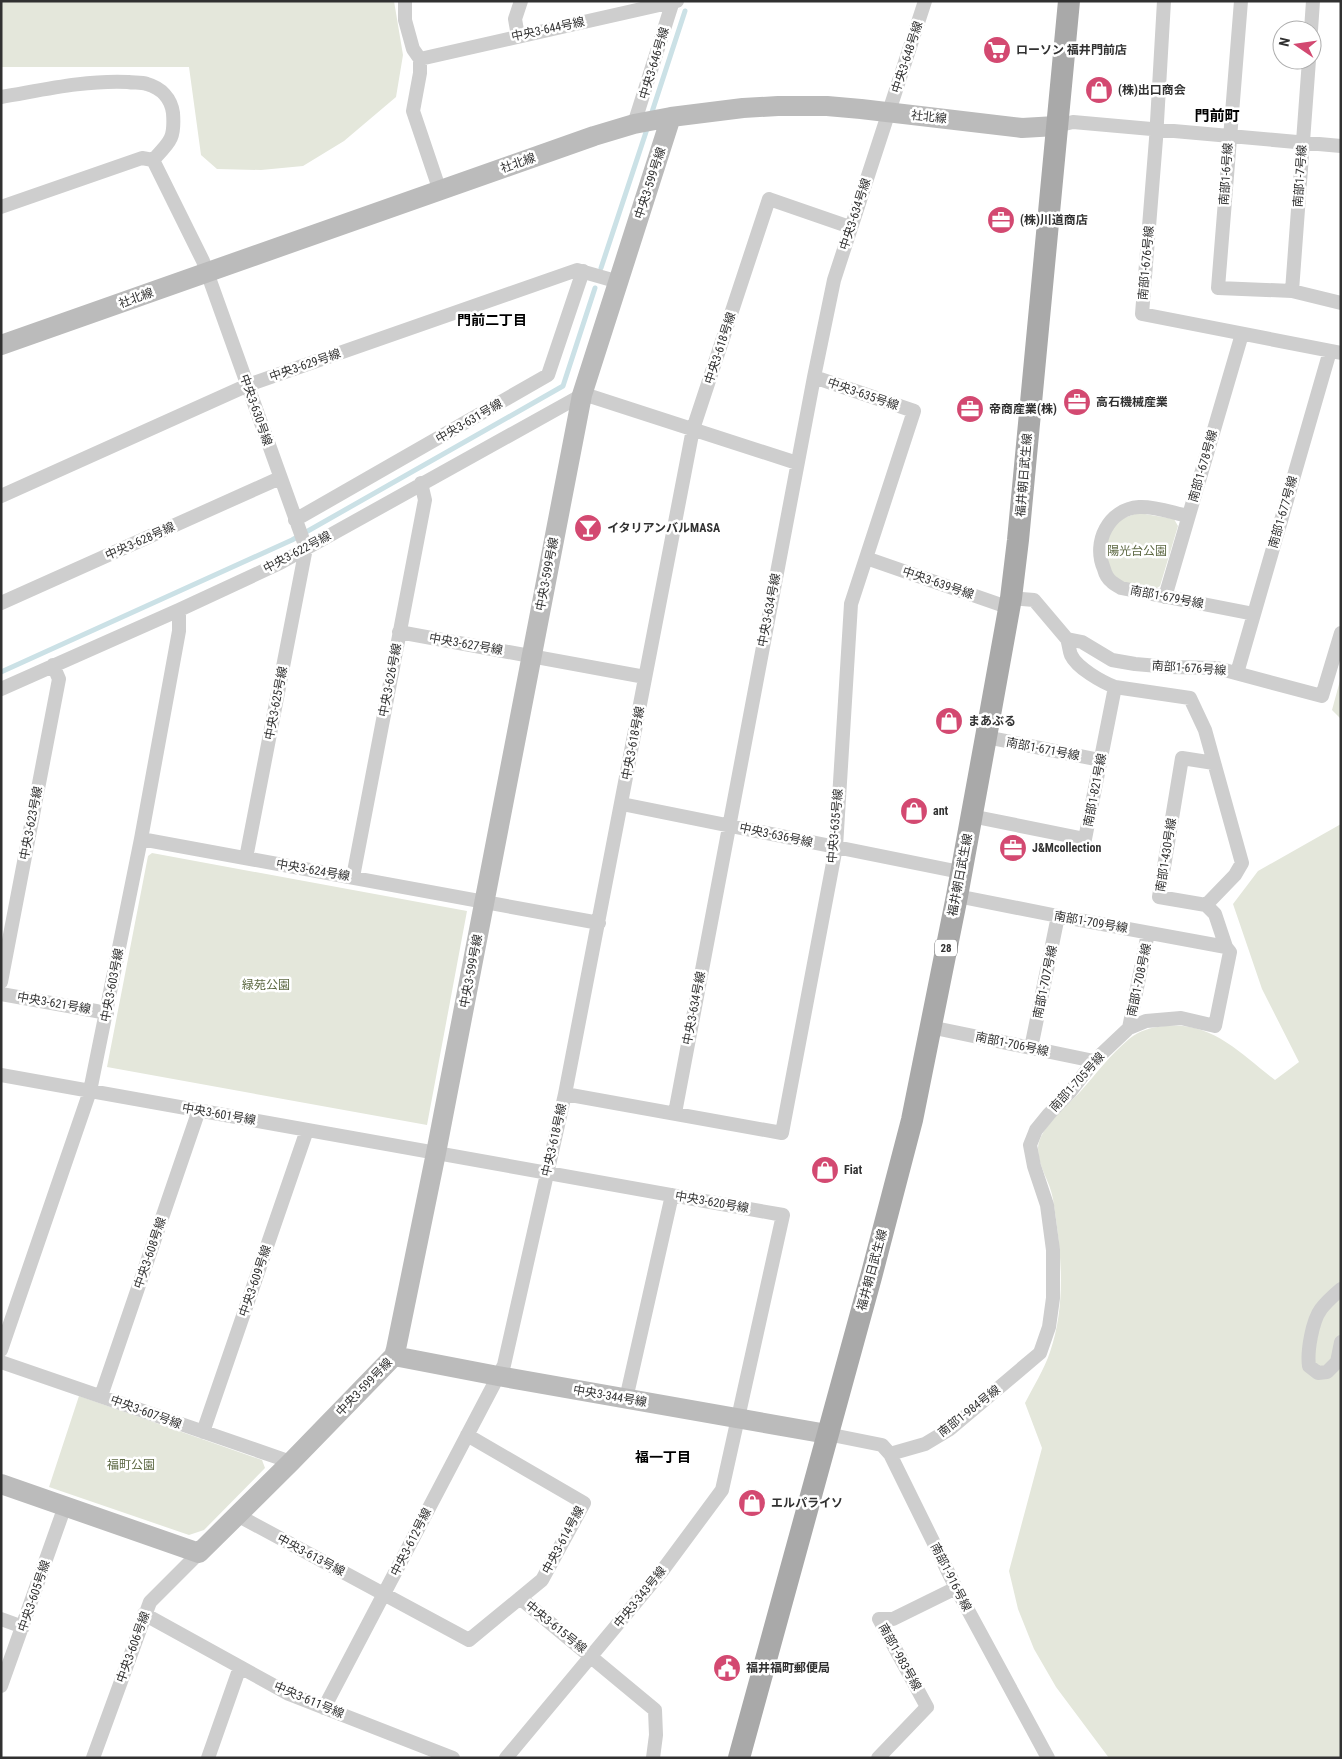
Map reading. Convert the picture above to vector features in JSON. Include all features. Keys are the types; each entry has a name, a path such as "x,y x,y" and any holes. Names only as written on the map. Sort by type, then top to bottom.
{"main road":[{"name":"福井朝日武生線","path":"739,1755 871,1277 912,1120 957,896 1011,603 1069,1"}],"street":[{"path":"405,1 405,20 413,49 420,59 420,73 413,112 440,191"},
{"path":"518,36 515,19 521,1"},
{"path":"1156,130 1164,1"},
{"name":"南部1-6号線","path":"1241,1 1218,288 1292,291"},
{"path":"1312,20 1313,1"},
{"name":"中央3-644号線","path":"420,59 674,2"},
{"name":"中央3-646号線","path":"650,121 674,2"},
{"name":"中央3-648号線","path":"889,113 924,2"},
{"name":"南部1-7号線","path":"1292,291 1308,70"},
{"path":"1,97 81,84 146,83 163,91 172,106 174,125 170,143 153,160 142,158 1,207"},
{"name":"社北線","path":"1,345 594,136 650,121 743,108 827,106 1022,128 1056,126"},
{"name":"中央3-634号線","path":"675,1113 797,463 834,280 889,113"},
{"name":"中央3-599号線","path":"199,1553 394,1356 436,1153 582,395 618,282 650,121"},
{"path":"1056,126 1073,122 1341,146"},
{"name":"南部1-676号線","path":"1156,130 1142,314 1335,352"},
{"name":"中央3-630号線","path":"153,160 207,272 296,524 305,544"},
{"name":"中央3-618号線","path":"498,1376 504,1364 565,1094 600,923 693,428 769,199 850,227"},
{"name":"中央3-629号線","path":"1,496 248,385 577,270 618,282"},
{"name":"中央3-631号線","path":"296,524 548,375 583,271"},
{"path":"1292,291 1341,303"},
{"name":"南部1-678号線","path":"1165,597 1242,334"},
{"name":"南部1-677号線","path":"1237,673 1335,352"},
{"name":"中央3-635号線","path":"565,1094 782,1133 836,847 851,604 914,411 814,377"},
{"path":"582,395 693,428 797,463"},
{"name":"中央3-622号線","path":"1,689 280,563 305,544 421,484 582,395"},
{"name":"中央3-628号線","path":"1,603 280,478"},
{"name":"中央3-626号線","path":"352,877 425,500 421,484"},
{"name":"南部1-679号線","path":"1188,516 1151,507 1138,507 1124,511 1112,519 1100,540 1100,559 1111,581 1121,588 1254,614"},
{"name":"中央3-625号線","path":"246,858 305,544"},
{"name":"中央3-639号線","path":"866,558 1011,603"},
{"path":"1011,603 1034,600 1067,640 1071,656 1090,674 1105,683 1116,687 1190,698 1206,730 1242,863 1235,875 1206,905"},
{"name":"中央3-603号線","path":"1,1350 90,1091 141,839 179,631 179,610"},
{"name":"中央3-627号線","path":"400,632 646,677"},
{"name":"南部1-676号線","path":"1067,640 1082,642 1112,660 1170,667 1217,668 1322,696 1341,633"},
{"name":"中央3-623号線","path":"1,982 59,679 53,666"},
{"name":"南部1-821号線","path":"971,816 1085,839 1116,687"},
{"name":"南部1-671号線","path":"986,737 1100,760"},
{"name":"南部1-430号線","path":"1206,905 1159,897 1182,758 1214,763"},
{"name":"中央3-636号線","path":"622,804 960,872"},
{"name":"中央3-624号線","path":"141,839 600,923"},
{"name":"南部1-709号線","path":"957,896 1226,947"},
{"name":"南部1-705号線","path":"1040,1353 1049,1327 1053,1298 1053,1250 1047,1205 1034,1166 1030,1145 1036,1130 1049,1114 1070,1092 1094,1061 1129,1028 1146,1021 1181,1018 1215,1026 1230,952 1226,947 1215,914 1206,905"},
{"name":"南部1-707号線","path":"1031,1048 1058,916"},
{"name":"南部1-708号線","path":"1129,1028 1148,933"},
{"name":"中央3-621号線","path":"1,994 107,1013"},
{"name":"南部1-706号線","path":"930,1027 1094,1061"},
{"name":"中央3-601号線","path":"1,1075 436,1153"},
{"name":"中央3-608号線","path":"101,1396 199,1110"},
{"name":"中央3-609号線","path":"203,1432 307,1130"},
{"name":"中央3-620号線","path":"436,1153 783,1215 737,1418"},
{"path":"626,1399 672,1194"},
{"path":"1341,1289 1320,1310 1307,1356 1309,1366 1318,1373 1327,1372 1337,1362 1341,1342"},
{"name":"南部1-984号線","path":"890,1454 924,1444 950,1429 1040,1353"},
{"name":"中央3-344号線","path":"394,1356 827,1434"},
{"name":"中央3-607号線","path":"1,1362 291,1462"},
{"name":"中央3-612号線","path":"324,1708 498,1376"},
{"name":"中央3-343号線","path":"506,1758 662,1571 722,1490 737,1418"},
{"path":"827,1434 882,1445 890,1454"},
{"name":"中央3-614号線","path":"384,1594 469,1640 542,1580 584,1503 467,1435"},
{"name":"南部1-916号線","path":"890,1454 956,1588 1048,1758"},
{"path":"1,1484 199,1553"},
{"name":"中央3-605号線","path":"1,1686 65,1506"},
{"name":"中央3-613号線","path":"237,1515 384,1594"},
{"name":"中央3-606号線","path":"93,1758 144,1614 150,1602 199,1553"},
{"name":"南部1-983号線","path":"878,1758 927,1707 879,1619 893,1619 956,1588"},
{"name":"中央3-615号線","path":"520,1598 655,1710 656,1735 653,1758"},
{"name":"中央3-611号線","path":"144,1614 289,1694 453,1758"},
{"path":"1,1619 23,1627"},
{"path":"208,1758 240,1668"}],"green space":[{"path":"1,1 394,1 403,55 396,97 344,141 303,166 261,170 217,169 201,155 189,67 1,67"},
{"name":"陽光台公園","path":"1139,513 1174,519 1178,526 1160,586 1154,590 1130,585 1116,577 1111,571 1106,554 1112,528 1128,516"},
{"path":"1341,677 1341,719 1332,710"},
{"path":"1341,824 1341,1758 1109,1758 1056,1687 1034,1649 1018,1609 1009,1571 1042,1448 1025,1403 1042,1372 1050,1352 1059,1314 1061,1295 1056,1218 1053,1199 1042,1168 1038,1148 1048,1125 1122,1045 1137,1033 1145,1030 1164,1026 1181,1026 1211,1034 1237,1050 1275,1080 1299,1062 1262,989 1233,904 1258,871"},
{"name":"緑苑公園","path":"152,853 467,911 427,1125 107,1067 148,856"},
{"name":"福町公園","path":"79,1396 262,1460 265,1468 204,1530 189,1535 49,1487"}],"waterway":[{"path":"651,115 685,11"},
{"path":"601,268 648,126"},
{"path":"1,672 292,540 563,386 595,288"}],"place":[{"name":"ローソン 福井門前店","path":"997,50"},
{"name":"(株)出口商会","path":"1099,90"},
{"name":"(株)川道商店","path":"1001,220"},
{"name":"高石機械産業","path":"1077,402"},
{"name":"帝商産業(株)","path":"970,409"},
{"name":"イタリアンバルMASA","path":"588,528"},
{"name":"まあぶる","path":"949,721"},
{"name":"ant","path":"914,811"},
{"name":"J&Mcollection","path":"1013,848"},
{"name":"Fiat","path":"825,1170"},
{"name":"エルパライソ","path":"752,1503"},
{"name":"福井福町郵便局","path":"727,1668"}],"district":[{"name":"門前町","path":"1217,116"},
{"name":"門前二丁目","path":"492,320"},
{"name":"福一丁目","path":"663,1457"}]}
